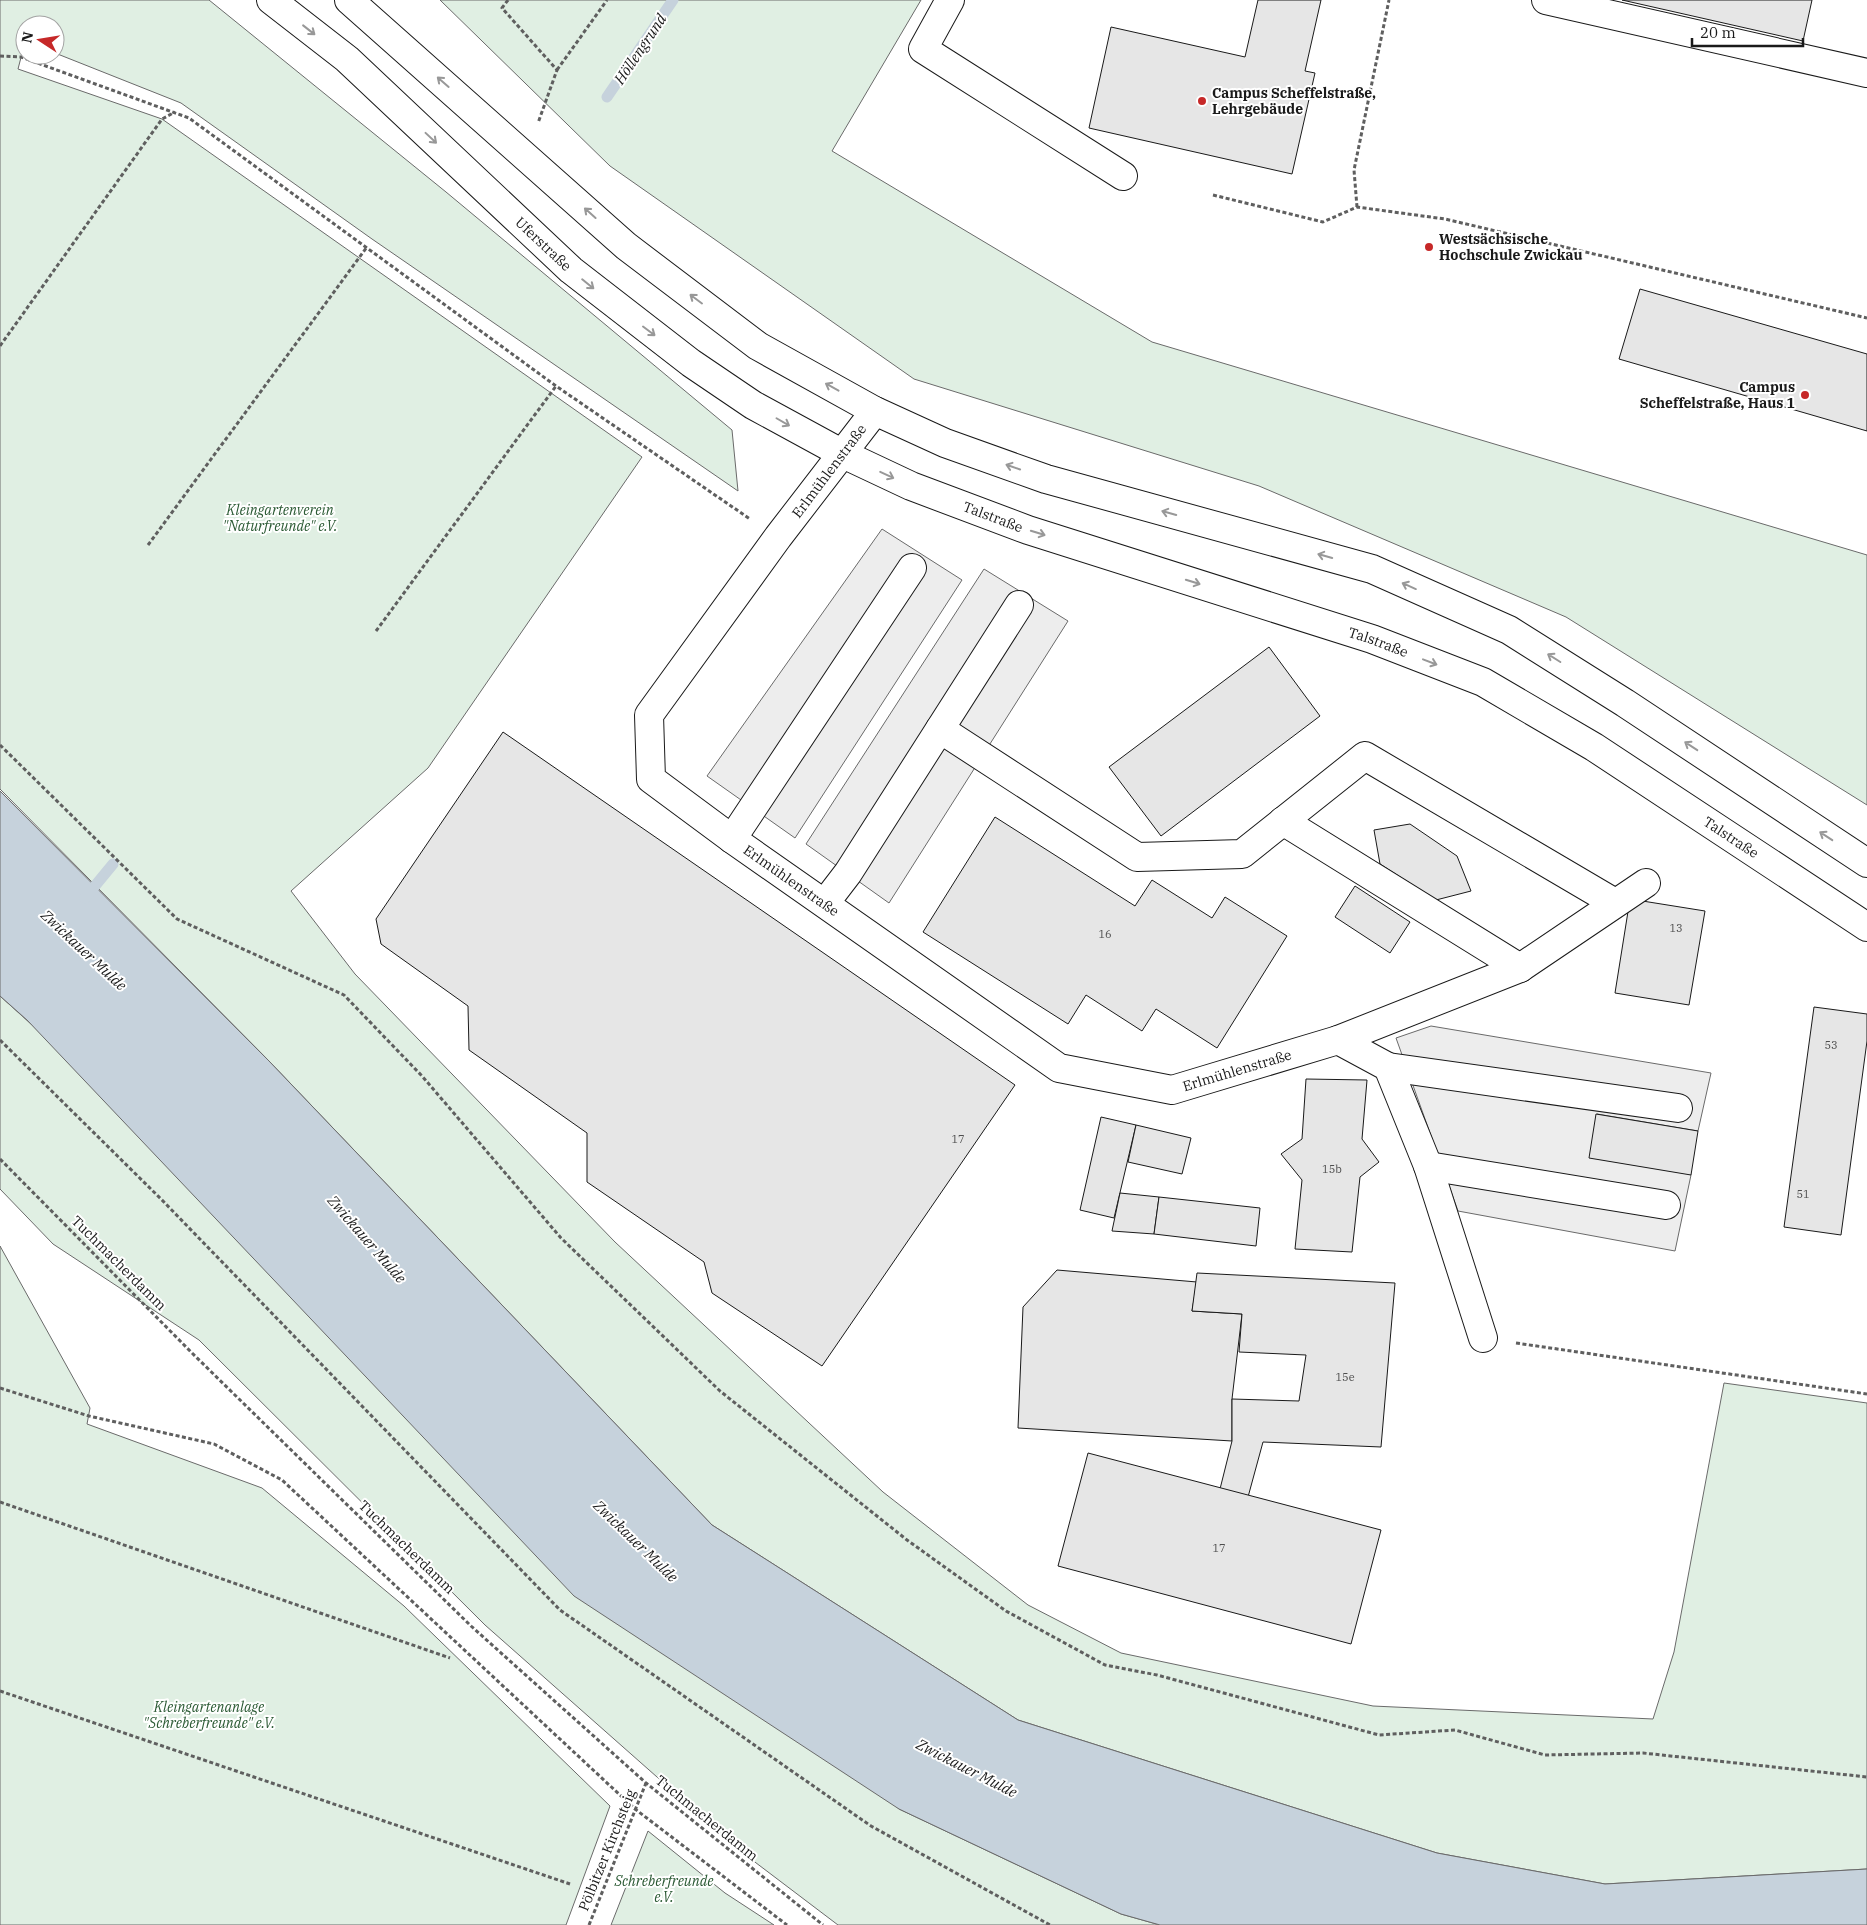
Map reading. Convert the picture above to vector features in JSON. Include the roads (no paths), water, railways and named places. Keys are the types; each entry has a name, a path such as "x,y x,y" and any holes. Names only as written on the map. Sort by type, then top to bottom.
{"main road":[{"name":"Uferstraße","path":"271,0 347,59 571,270 610,302 690,363 754,405 843,454"},
{"path":"349,0 526,155 626,246 758,346 875,411 945,443 1046,479 1372,569 1509,630 1625,703 1867,863"},
{"path":"950,0 923,49 1123,176"},
{"path":"1546,0 1867,73"},
{"name":"Erlmühlenstraße","path":"875,411 778,537 649,715 651,779 732,839 1058,1068 1172,1090 1338,1040 1520,968 1646,883"},
{"name":"Talstraße","path":"843,454 911,486 1028,530 1372,639 1483,682 1594,747 1867,927"},
{"path":"732,839 912,568"},
{"path":"825,903 848,873 1019,605"},
{"path":"940,729 1137,857 1242,854 1365,756 1615,903"},
{"path":"1283,821 1520,968"},
{"path":"1338,1040 1388,1067 1678,1108"},
{"path":"1388,1067 1428,1166 1483,1338"},
{"path":"1428,1166 1666,1205"}],"water":[{"name":"Zwickauer Mulde","path":"0,791 269,1061 712,1525 1018,1720 1437,1853 1605,1884 1867,1869 1867,1925 1160,1925 1121,1914 899,1809 574,1596 27,1020 0,996"}],"waterway":[{"name":"Höllengrund","path":"607,97 673,0"},
{"name":"Höllengrund","path":"85,898 113,864"}],"place":[{"name":"Campus Scheffelstraße, Lehrgebäude","path":"1202,101"},
{"name":"Westsächsische Hochschule Zwickau","path":"1429,247"},
{"name":"Campus Scheffelstraße, Haus 1","path":"1805,395"}],"park label":[{"name":"Kleingartenverein \"Naturfreunde\" e.V.","path":"280,518"},
{"name":"Kleingartenanlage \"Schreberfreunde\" e.V.","path":"209,1715"},
{"name":"Schreberfreunde e.V.","path":"664,1889"}]}
